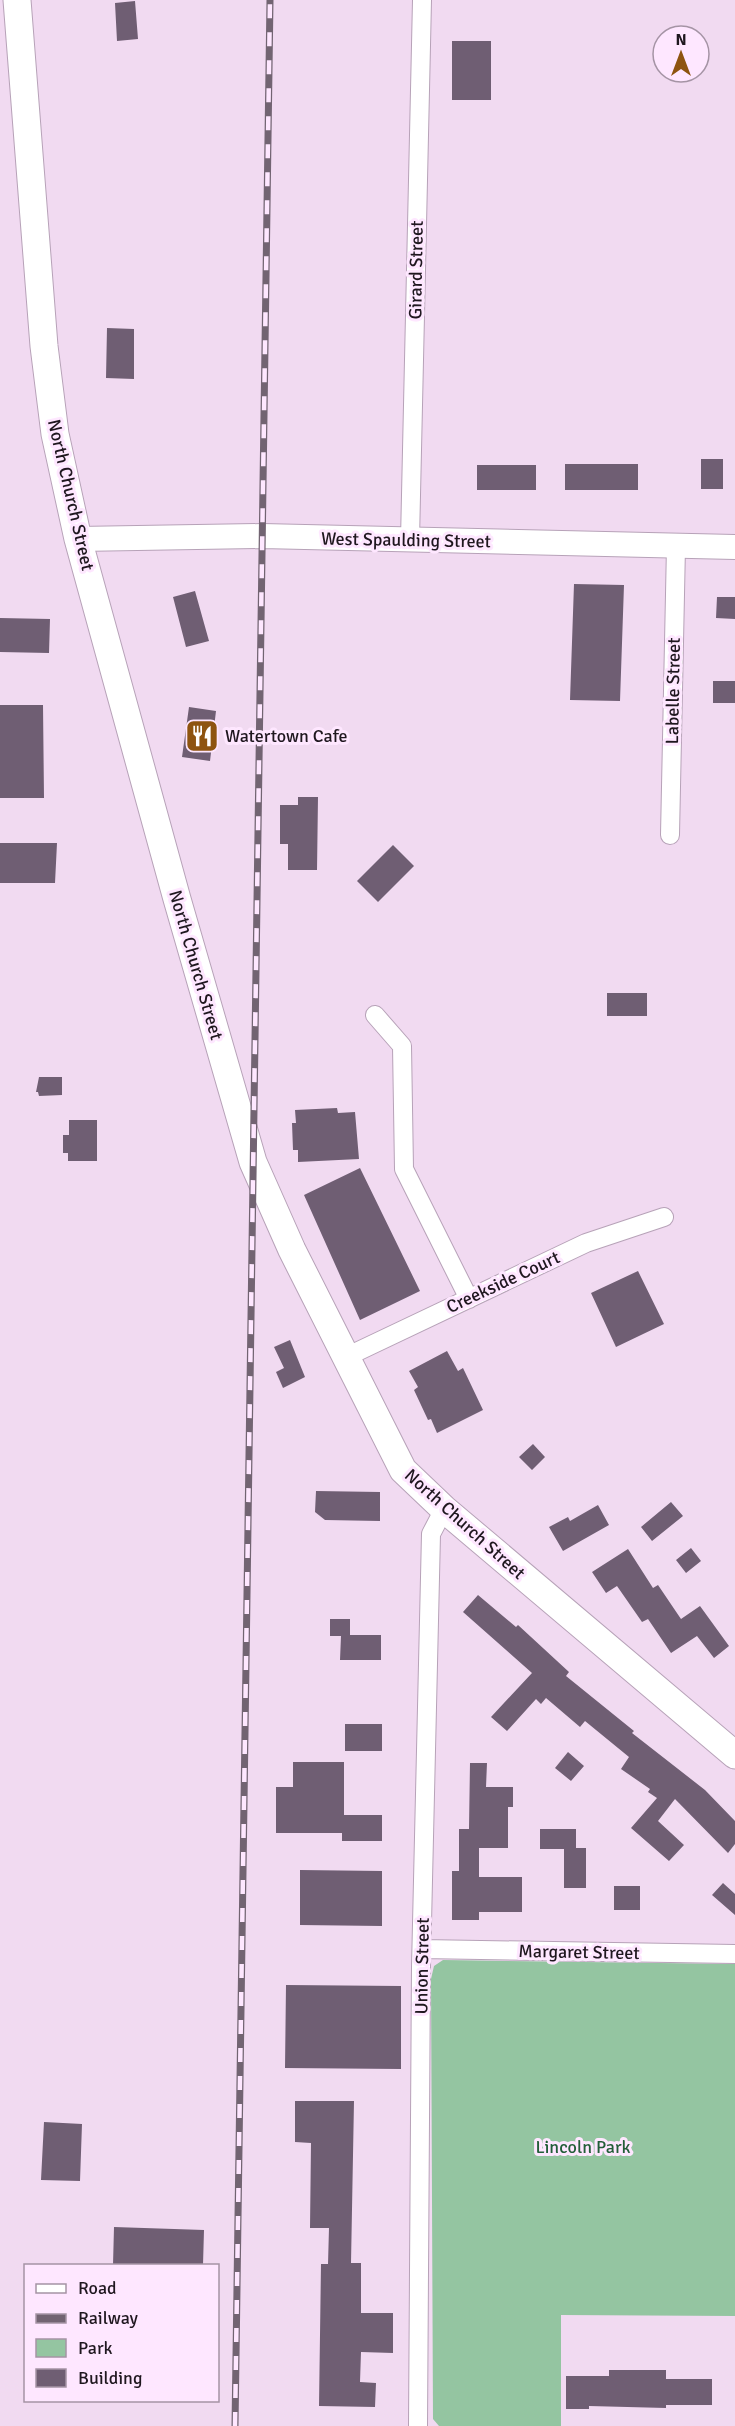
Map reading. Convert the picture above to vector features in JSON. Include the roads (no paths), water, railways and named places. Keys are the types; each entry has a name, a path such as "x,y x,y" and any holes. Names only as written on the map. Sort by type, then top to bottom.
{"main road":[{"name":"North Church Street","path":"17,0 48,380 59,457 78,539 253,1162 292,1250 403,1470 444,1509 735,1755"}],"street":[{"name":"Girard Street","path":"410,540 422,0"},
{"name":"West Spaulding Street","path":"78,539 262,536 735,547"},
{"name":"Labelle Street","path":"669,835 676,546"},
{"path":"375,1015 402,1046 404,1169 469,1299"},
{"name":"Creekside Court","path":"346,1357 586,1243 664,1217"},
{"name":"Union Street","path":"418,2426 422,1950 431,1534 444,1509"},
{"name":"Margaret Street","path":"422,1950 735,1954"}],"railway":[{"path":"235,2426 270,0"}],"place":[{"name":"Watertown Cafe","path":"202,736"}],"park label":[{"name":"Lincoln Park","path":"583,2147"}]}
